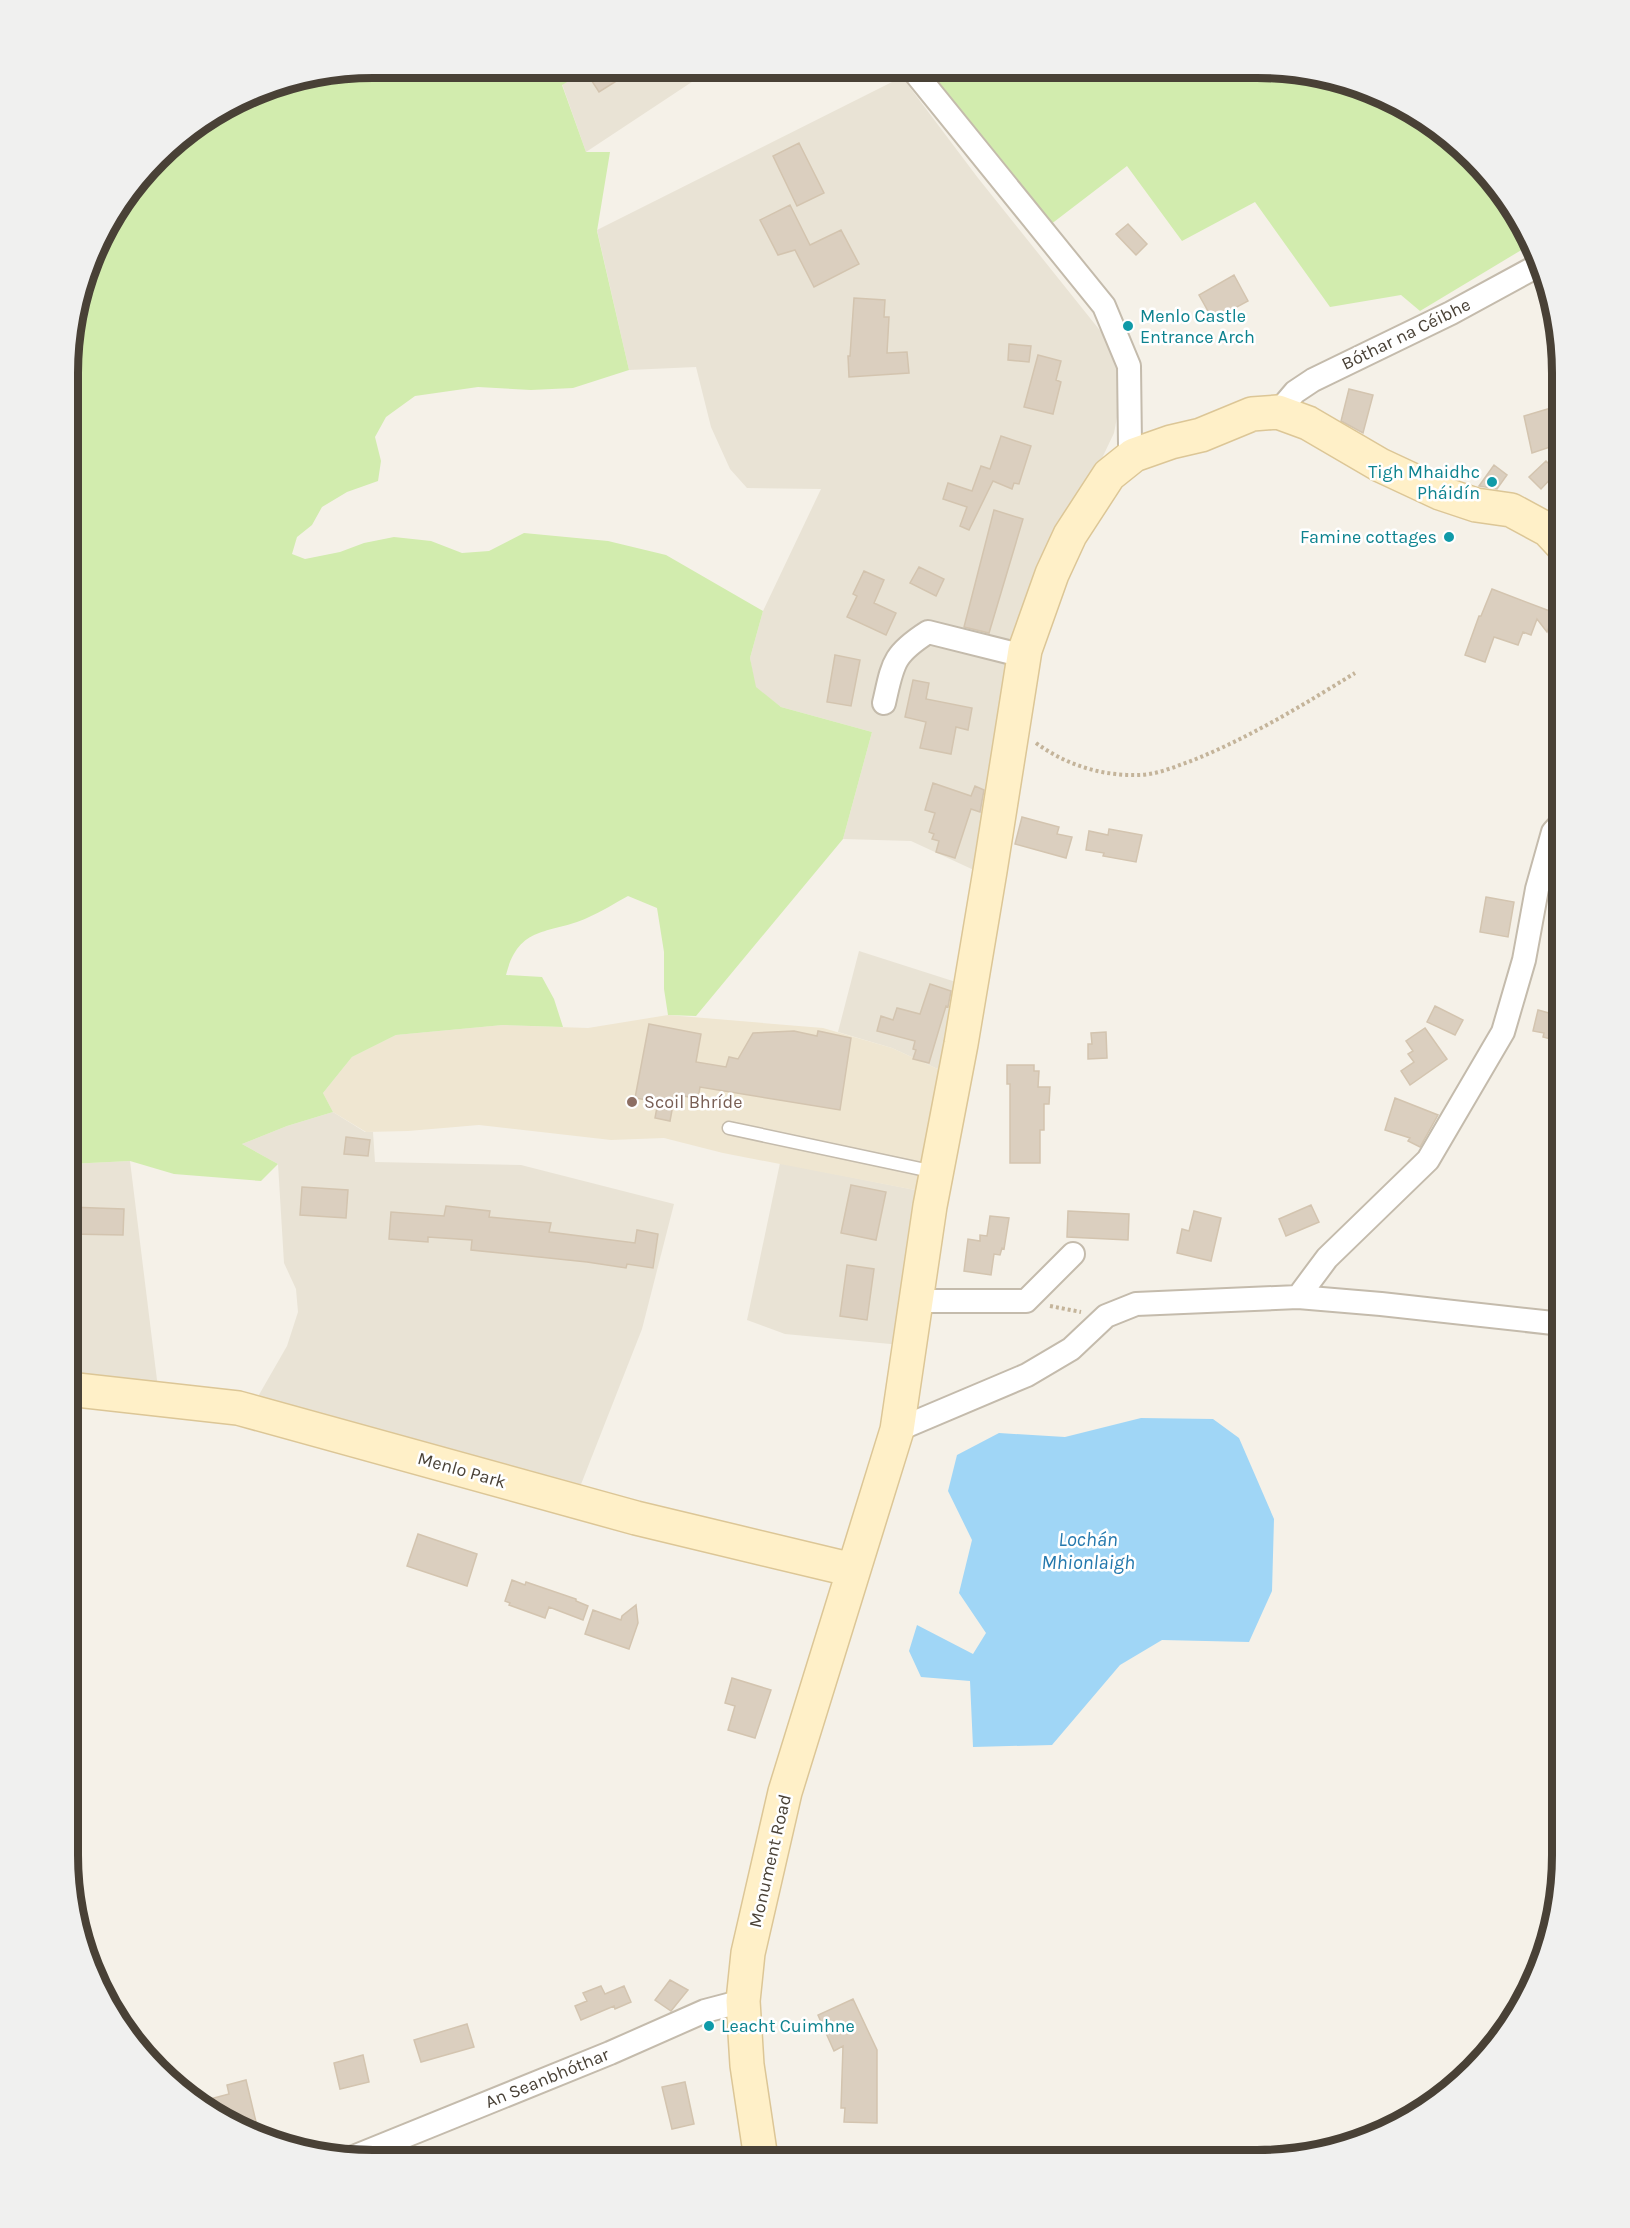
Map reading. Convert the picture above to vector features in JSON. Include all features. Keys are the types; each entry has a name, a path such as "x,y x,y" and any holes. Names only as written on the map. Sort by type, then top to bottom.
{"street":[{"path":"919,78 1104,306 1129,366 1130,445 1134,455"},
{"name":"Bóthar na Céibhe","path":"1278,412 1295,392 1313,380 1451,314 1533,269"},
{"path":"1278,412 1308,423 1380,465 1440,493 1476,505 1510,510 1552,534"},
{"name":"Monument Road","path":"760,2150 747,2066 743,2001 748,1953 785,1792 897,1430 936,1172 961,1044 1024,657 1052,574 1070,535 1109,475 1134,455 1171,442 1201,435 1252,414 1278,412"},
{"path":"884,703 893,666 906,646 928,632 1024,657"},
{"path":"1298,1297 1327,1258 1428,1160 1503,1032 1524,960 1537,889 1552,836"},
{"path":"916,1301 1026,1301 1072,1254"},
{"path":"897,1430 1027,1375 1071,1349 1106,1316 1136,1304 1298,1297 1552,1323"},
{"name":"Menlo Park","path":"78,1390 238,1408 636,1518 853,1570"},
{"name":"An Seanbhóthar","path":"371,2150 705,2011 743,2001"}],"lane":[{"path":"729,1128 936,1172"}],"path":[{"path":"1014,726 1052,755 1097,772 1140,775 1168,770 1210,754 1274,721 1355,673"},
{"path":"1026,1301 1106,1316"}],"shaded area":[{"path":"573,78 698,78 586,152 562,84"},
{"path":"903,78 978,178 1110,343 1120,375 1120,402 1114,433 1094,475 976,871 911,841 843,839 872,732 781,707 755,687 750,658 763,611 821,489 747,488 730,469 711,427 696,367 629,370 597,230"},
{"path":"859,951 959,983 940,1070 892,1048 838,1032"},
{"name":"Scoil Bhríde","path":"668,1015 823,1028 892,1048 940,1070 920,1191 723,1153 664,1138 611,1140 479,1125 366,1132 333,1112 323,1093 352,1057 396,1035 503,1025 588,1028"},
{"path":"333,1112 365,1132 373,1132 375,1162 521,1165 674,1204 642,1329 578,1492 256,1400 287,1346 298,1312 296,1289 284,1263 278,1164 242,1144 287,1126"},
{"path":"130,1161 158,1388 78,1382 78,1164"},
{"path":"780,1163 920,1191 901,1345 785,1334 747,1320"}],"green space":[{"path":"574,78 562,85 586,152 610,152 597,231 629,370 573,388 531,390 478,387 415,396 386,417 375,437 381,461 378,481 347,492 322,507 312,525 297,537 292,554 305,559 394,537 431,541 462,553 489,551 524,533 608,541 666,555 763,611 750,658 756,687 781,707 872,732 843,839 696,1016 668,1015 664,989 664,952 657,908 628,896 587,918 527,939 512,959 506,975 542,977 554,999 563,1027 503,1025 396,1035 352,1057 323,1093 333,1112 287,1126 242,1144 278,1164 261,1181 174,1174 130,1161 78,1164 78,373 84,315 100,260 117,225 139,193 164,164 193,139 225,117 260,100 297,88 354,79"},
{"path":"930,78 1257,78 1296,81 1333,88 1370,100 1405,117 1452,151 1491,193 1513,225 1525,248 1420,311 1401,295 1330,307 1255,202 1182,241 1127,166 1046,228"}],"water":[{"name":"Lochán Mhionlaigh","path":"1141,1418 1213,1419 1239,1438 1274,1519 1272,1591 1249,1642 1162,1640 1120,1665 1052,1745 973,1747 970,1681 921,1677 909,1651 917,1625 973,1654 986,1633 959,1593 972,1540 948,1491 957,1455 999,1433 1065,1437"}],"building":[{"path":"590,78 617,78 618,80 599,92"},
{"path":"799,143 824,193 797,206 773,156"},
{"path":"790,205 810,245 841,230 859,264 814,287 795,250 778,255 760,220"},
{"path":"1128,224 1147,244 1136,255 1116,234"},
{"path":"1234,275 1248,301 1213,320 1199,295"},
{"path":"854,298 885,300 884,317 889,317 887,353 907,352 909,373 849,377 848,356 850,356"},
{"path":"1009,344 1031,346 1029,362 1008,360"},
{"path":"1038,355 1061,361 1056,380 1061,382 1053,414 1024,407"},
{"path":"1349,389 1373,395 1363,433 1341,421"},
{"path":"1551,408 1552,446 1532,453 1524,416"},
{"path":"1001,436 1031,446 1019,484 1014,483 1012,489 993,481 969,530 960,526 967,507 943,499 948,483 972,491 981,466 990,469"},
{"path":"1546,461 1552,467 1552,477 1541,489 1529,477"},
{"name":"Tigh Mhaidhc Pháidín","path":"1494,465 1507,475 1497,489 1479,486"},
{"path":"994,510 1023,519 989,633 964,627"},
{"path":"919,567 944,579 936,596 910,583"},
{"path":"864,571 884,580 874,603 896,613 886,635 847,617 857,596 853,594"},
{"path":"1492,589 1552,612 1552,620 1547,632 1537,619 1531,635 1523,632 1518,645 1494,637 1485,662 1465,655 1479,616 1481,616"},
{"path":"835,655 860,660 851,706 827,702"},
{"path":"913,680 929,683 926,699 972,708 968,730 956,727 951,754 920,748 926,722 905,717"},
{"path":"933,783 971,796 975,786 984,790 980,812 971,809 955,858 936,852 939,841 932,839 934,834 929,832 935,813 925,810"},
{"path":"1022,817 1059,827 1057,834 1072,837 1066,858 1015,844"},
{"path":"1109,829 1142,835 1136,862 1103,856 1104,853 1086,850 1089,831 1108,835"},
{"path":"1486,897 1514,902 1508,937 1480,932"},
{"path":"930,984 951,991 948,1007 946,1006 929,1063 913,1059 916,1050 913,1049 915,1041 877,1031 881,1016 893,1020 897,1008 920,1014"},
{"path":"1552,1001 1552,1039 1543,1037 1544,1033 1533,1031 1538,1010 1549,1013"},
{"path":"1435,1006 1463,1020 1455,1035 1427,1022"},
{"path":"649,1024 701,1034 696,1062 726,1067 729,1057 738,1059 753,1033 794,1031 817,1036 818,1031 851,1038 840,1110 700,1087 698,1099 675,1094 670,1121 655,1118 658,1102 635,1098"},
{"path":"1425,1028 1447,1059 1410,1085 1401,1071 1414,1062 1408,1054 1413,1051 1406,1041"},
{"path":"1106,1032 1107,1058 1088,1059 1088,1044 1092,1044 1091,1033"},
{"path":"1007,1065 1034,1065 1034,1071 1039,1071 1038,1087 1050,1087 1049,1104 1044,1104 1044,1130 1040,1130 1040,1163 1010,1163 1010,1084 1007,1084"},
{"path":"1395,1098 1438,1115 1420,1147 1408,1141 1410,1138 1385,1130"},
{"path":"346,1137 370,1140 368,1156 344,1154"},
{"path":"851,1185 886,1192 876,1240 841,1233"},
{"path":"302,1187 348,1190 346,1218 300,1215"},
{"path":"1311,1205 1319,1222 1286,1236 1279,1219"},
{"path":"446,1206 490,1211 489,1217 551,1223 549,1232 635,1243 637,1230 658,1234 653,1268 627,1264 626,1268 471,1250 472,1240 428,1237 428,1242 389,1239 391,1212 444,1216"},
{"path":"78,1207 124,1209 123,1235 78,1234"},
{"path":"1068,1211 1129,1214 1128,1240 1067,1237"},
{"path":"1194,1211 1221,1218 1211,1261 1177,1253 1182,1229 1189,1231"},
{"path":"990,1216 1009,1218 1004,1249 1002,1248 1000,1255 994,1254 991,1275 964,1271 968,1239 980,1241 980,1235 987,1236"},
{"path":"847,1265 874,1269 867,1320 840,1316"},
{"path":"418,1534 477,1554 467,1586 407,1566"},
{"path":"512,1580 525,1585 526,1582 576,1599 588,1606 583,1620 549,1607 545,1618 509,1605 510,1603 505,1601"},
{"path":"636,1605 638,1623 629,1649 585,1634 593,1610 621,1620 622,1616"},
{"path":"732,1678 771,1690 755,1738 728,1730 735,1706 725,1703"},
{"path":"670,1980 688,1990 671,2011 655,2000"},
{"path":"601,1986 605,1994 624,1986 631,2002 615,2009 614,2006 581,2020 575,2006 587,2001 583,1993"},
{"path":"853,1999 877,2050 877,2123 844,2122 845,2108 841,2108 843,2046 834,2051 818,2015"},
{"path":"467,2024 474,2047 421,2062 414,2040"},
{"path":"363,2055 369,2082 340,2089 334,2063"},
{"path":"246,2080 257,2126 225,2111 210,2101 210,2099 229,2094 227,2085"},
{"path":"685,2082 694,2124 672,2129 662,2087"}],"place":[{"name":"Menlo Castle Entrance Arch","path":"1128,326"},
{"name":"Tigh Mhaidhc Pháidín","path":"1492,482"},
{"name":"Famine cottages","path":"1449,537"},
{"name":"Scoil Bhríde","path":"632,1102"},
{"name":"Leacht Cuimhne","path":"709,2026"}]}
